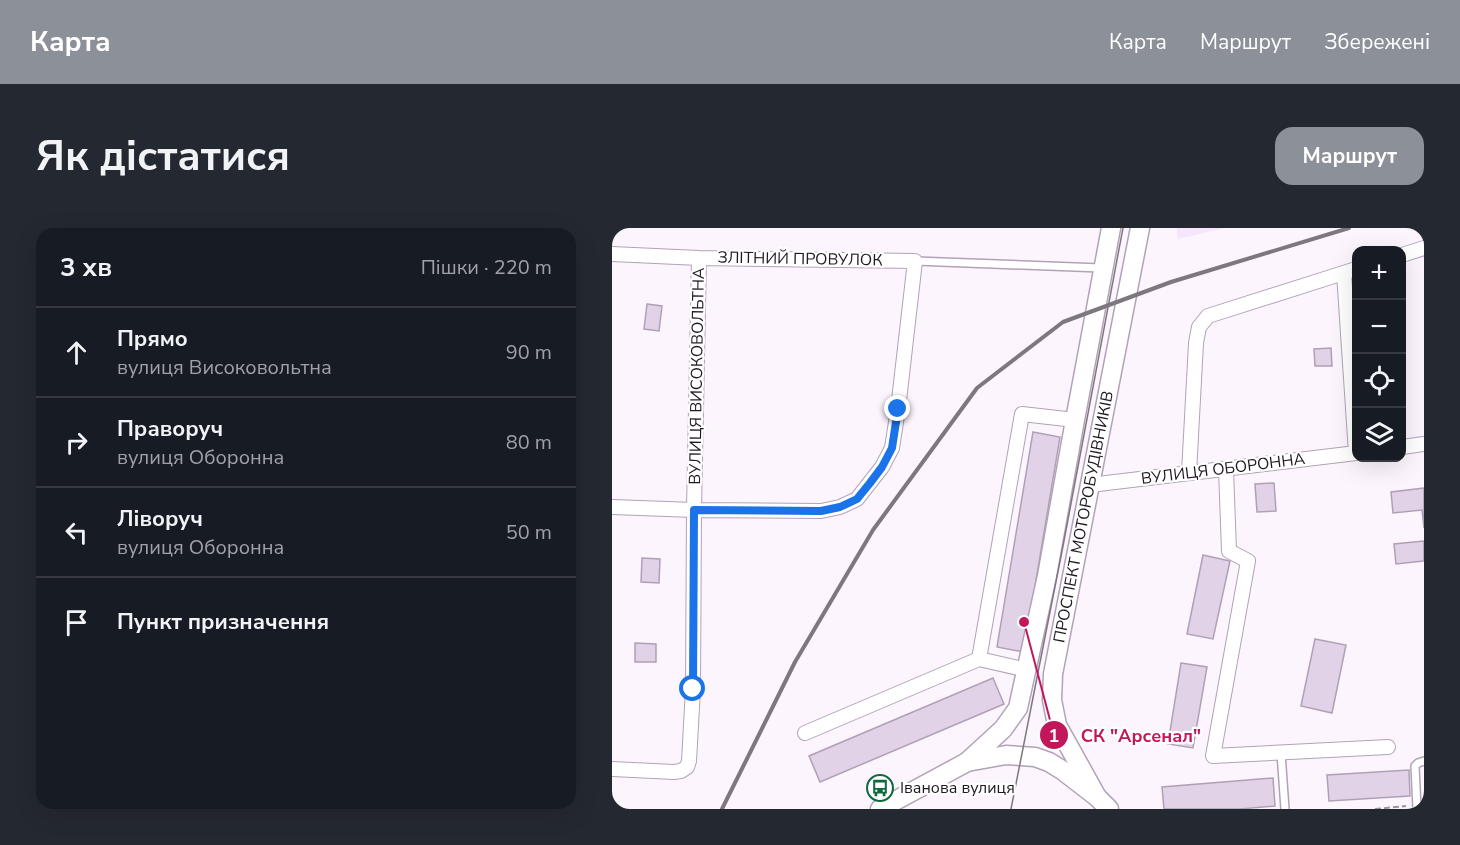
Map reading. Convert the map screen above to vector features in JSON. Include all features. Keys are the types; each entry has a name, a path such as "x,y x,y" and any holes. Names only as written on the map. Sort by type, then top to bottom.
{"main road":[{"name":"ПРОСПЕКТ МОТОРОБУДІВНИКІВ","path":"967,762 1003,729 1017,708 1047,576 1111,228"},
{"name":"ПРОСПЕКТ МОТОРОБУДІВНИКІВ","path":"1103,803 1057,725 1052,700 1053,674 1140,228"},
{"path":"880,809 967,762 1006,755 1035,757 1062,770 1103,803"}],"street":[{"path":"1406,253 1424,248"},
{"name":"ЗЛІТНИЙ ПРОВУЛОК","path":"612,254 699,258 915,261"},
{"name":"ВУЛИЦЯ ВИСОКОВОЛЬТНА","path":"612,769 674,772 687,767 689,761 693,689 699,258"},
{"path":"612,507 821,511 840,507 857,499 882,467 892,448 915,261"},
{"path":"1189,473 1196,343 1199,327 1208,316 1350,271 1355,408"},
{"path":"979,660 1022,414 1075,420"},
{"path":"1406,446 1424,444"},
{"name":"ВУЛИЦЯ ОБОРОННА","path":"1090,486 1352,453"},
{"path":"1226,469 1229,551 1248,561 1213,756 1388,747"},
{"path":"805,733 979,660 1027,670"}],"lane":[{"path":"915,261 1104,268"},
{"path":"1281,753 1285,809"},
{"path":"1417,807 1415,766 1424,761"}],"path":[{"path":"1375,809 1417,807"}],"shaded area":[{"path":"1177,228 1225,228 1177,239"}],"building":[{"path":"647,304 662,306 659,331 644,329"},
{"path":"1331,348 1332,366 1315,366 1314,349"},
{"path":"1033,432 1060,437 1024,652 997,647"},
{"path":"1274,483 1276,511 1257,512 1255,484"},
{"path":"1424,488 1424,528 1422,510 1393,513 1391,492"},
{"path":"1424,541 1424,561 1396,564 1394,544"},
{"path":"1203,555 1230,561 1213,639 1187,634"},
{"path":"642,558 660,559 659,583 641,582"},
{"path":"1315,639 1346,645 1332,713 1301,706"},
{"path":"635,643 656,644 656,662 635,662"},
{"path":"1181,663 1207,667 1193,748 1168,744"},
{"path":"993,678 1004,704 820,782 809,756"},
{"path":"1409,770 1410,796 1329,801 1327,775"},
{"path":"1273,778 1275,806 1240,809 1164,809 1162,787"}],"tram line":[{"path":"1011,809 1123,228"}],"railway":[{"path":"722,809 795,662 873,530 977,388 1063,322 1171,282 1349,228"}],"place":[{"name":"СК \"Арсенал\"","path":"1024,622"},
{"name":"Іванова вулиця","path":"880,788"}],"route":[{"path":"693,689 694,510 821,511 840,507 857,499 882,467 892,448 898,409"}]}
